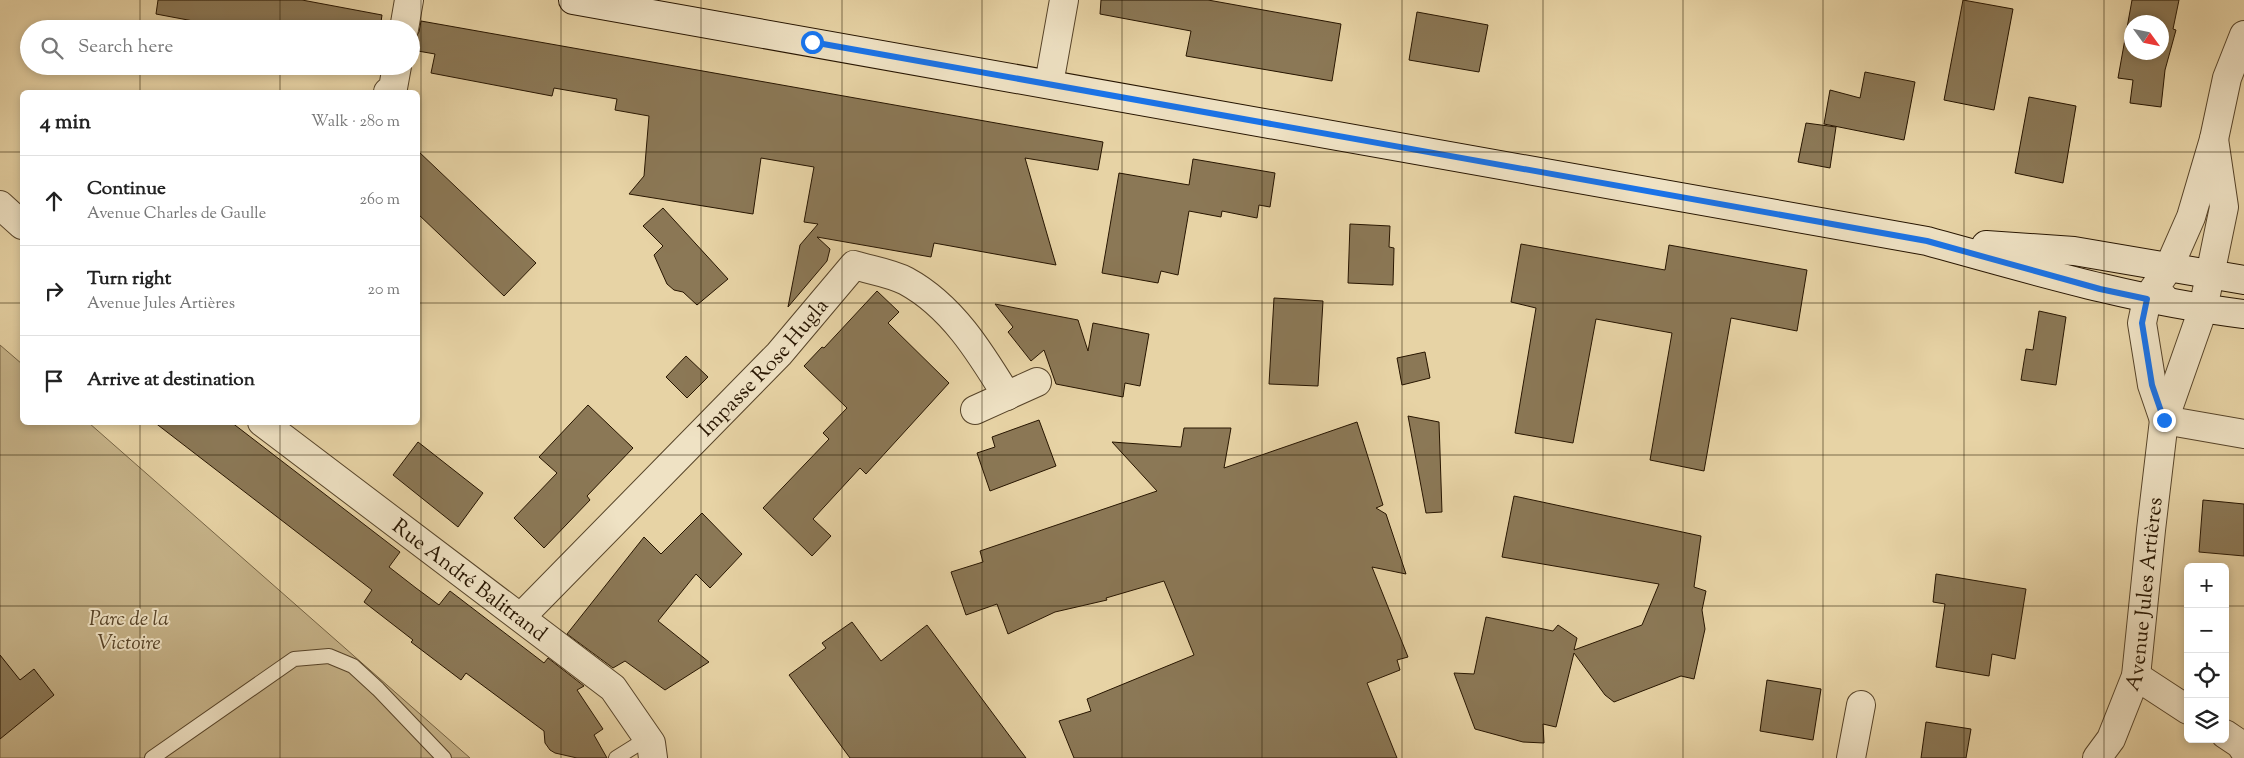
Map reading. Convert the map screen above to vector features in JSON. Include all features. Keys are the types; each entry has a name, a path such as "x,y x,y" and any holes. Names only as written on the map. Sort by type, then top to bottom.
{"street":[{"path":"406,20 409,0"},
{"path":"573,0 1927,241 2100,289 2158,282 2207,292 2244,287"},
{"path":"1049,84 1064,0"},
{"name":"Avenue Jules Artières","path":"2164,420 2152,385 2142,323 2158,282 2191,217 2214,139 2227,78 2244,35"},
{"path":"390,90 393,88 395,75"},
{"name":"Avenue Jules Artières","path":"2109,752 2136,676 2164,420 2207,292 2224,207 2214,139"},
{"path":"0,205 20,223"},
{"path":"1927,241 2074,251 2158,282 2207,292 2244,314"},
{"name":"Impasse Rose Hugla","path":"521,617 779,354 854,265 905,280 946,310 980,353 1007,396"},
{"path":"2207,292 2244,280"},
{"path":"975,410 1037,382"},
{"path":"2164,420 2244,434"},
{"name":"Rue André Balitrand","path":"266,425 613,688 651,748"},
{"path":"2136,676 2184,707"},
{"path":"1851,758 1861,705"},
{"path":"2229,737 2240,744 2244,750"}],"lane":[{"path":"152,758 294,659 329,656 352,666 365,677 444,758"},
{"path":"616,758 651,748"}],"green space":[{"name":"Parc de la Victoire","path":"0,345 20,362 20,425 91,425 470,758 0,758"}],"building":[{"path":"158,0 302,0 382,15 381,20 188,20 156,14"},
{"path":"1101,0 1208,0 1341,24 1332,81 1186,56 1191,31 1100,14"},
{"path":"1963,0 2013,9 1994,110 1944,100"},
{"path":"2132,0 2179,0 2173,29 2176,30 2169,55 2169,15 2129,15"},
{"path":"1417,12 1488,25 1479,72 1409,60"},
{"path":"421,21 1103,142 1098,170 1025,158 1056,265 934,243 931,257 817,237 830,249 827,261 788,307 800,245 818,224 804,222 814,167 761,158 753,214 629,194 644,176 649,116 615,110 617,99 554,88 552,96 431,73 435,54 420,51"},
{"path":"2124,45 2124,60 2168,60 2161,107 2130,103 2133,80 2118,78"},
{"path":"1865,72 1915,82 1904,140 1824,124 1830,90 1860,98"},
{"path":"2029,97 2076,106 2063,183 2015,173"},
{"path":"1806,123 1836,127 1830,168 1798,162"},
{"path":"420,153 536,263 504,296 420,216"},
{"path":"1193,159 1275,173 1270,207 1259,205 1257,218 1222,211 1221,217 1189,211 1178,275 1161,271 1158,283 1102,273 1119,173 1189,185"},
{"path":"663,208 728,279 697,305 683,292 674,290 667,284 654,255 663,246 643,226"},
{"path":"1350,224 1390,226 1389,247 1394,248 1393,285 1348,283"},
{"path":"1521,244 1665,270 1669,245 1807,270 1797,331 1731,318 1704,471 1650,460 1672,333 1596,319 1573,443 1515,433 1536,308 1511,302"},
{"path":"877,291 899,312 888,323 949,383 866,474 860,468 813,519 831,536 812,556 763,508 829,439 823,433 847,408 804,366 822,347 824,348"},
{"path":"1274,298 1323,301 1318,386 1269,384"},
{"path":"995,304 1078,320 1088,351 1093,323 1149,334 1140,386 1125,383 1123,397 1056,384 1044,350 1031,361 1008,332 1013,327"},
{"path":"2039,311 2066,317 2056,385 2021,380 2026,349 2033,350"},
{"path":"1425,352 1430,378 1402,385 1397,358"},
{"path":"686,356 708,377 687,398 666,377"},
{"path":"588,405 633,448 587,496 590,500 544,548 514,518 557,473 539,457"},
{"path":"1408,416 1439,422 1442,512 1426,513"},
{"path":"1039,420 1056,466 990,491 977,453 995,447 992,437"},
{"path":"1357,422 1383,505 1376,508 1386,514 1406,574 1372,567 1408,657 1397,660 1400,670 1367,683 1397,758 1074,758 1059,721 1091,711 1087,699 1194,655 1164,581 1106,598 1107,600 1055,612 1008,634 997,604 966,615 951,572 983,562 980,551 1157,491 1112,442 1181,447 1184,428 1231,428 1224,468"},
{"path":"158,425 235,425 400,552 389,567 416,588 439,605 450,591 544,663 548,658 584,686 577,690 603,729 594,735 607,758 577,758 550,750 545,743 544,731 466,673 461,680 411,642 413,640 364,602 372,590"},
{"path":"418,442 483,493 458,527 393,475"},
{"path":"1514,496 1701,536 1694,587 1706,591 1702,610 1705,629 1694,679 1681,676 1614,702 1605,695 1574,653 1556,727 1543,724 1544,743 1523,742 1475,729 1454,673 1474,674 1486,617 1553,631 1558,625 1577,638 1574,650 1642,625 1659,584 1502,557"},
{"path":"2203,500 2244,504 2244,556 2199,552"},
{"path":"702,513 742,554 710,588 696,574 658,621 709,662 665,690 625,661 613,668 567,634 644,537 661,554"},
{"path":"1936,574 2026,589 2015,659 1992,654 1989,676 1936,667 1945,604 1933,602"},
{"path":"852,622 881,661 927,625 1026,758 850,758 789,675 826,648 822,643"},
{"path":"0,655 20,680 34,669 54,695 0,739"},
{"path":"1767,680 1821,689 1813,740 1760,731"},
{"path":"1926,722 1971,729 1966,758 1921,758"}],"route":[{"path":"812,42 1927,241 2100,289 2147,299 2142,323 2152,385 2164,420"}]}
